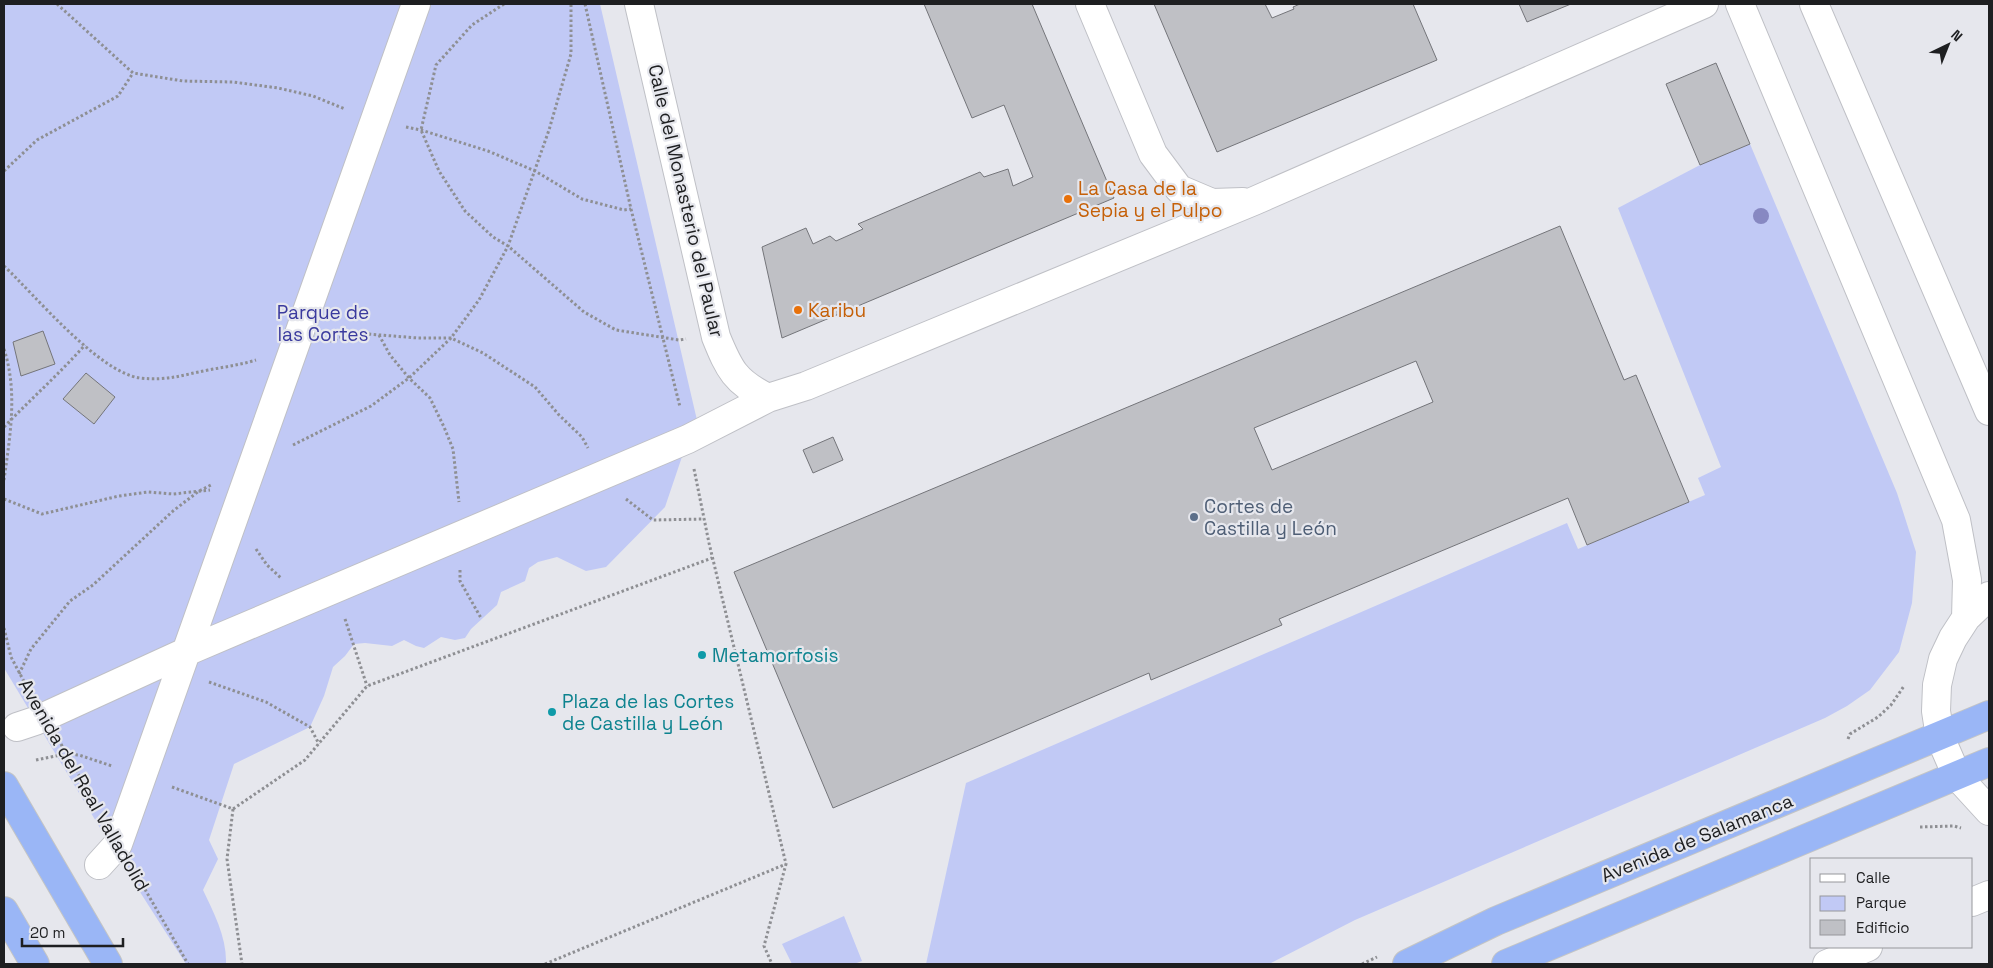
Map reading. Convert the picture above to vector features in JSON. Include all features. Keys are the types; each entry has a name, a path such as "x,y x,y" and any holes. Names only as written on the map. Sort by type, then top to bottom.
{"highway":[{"name":"Avenida de Salamanca","path":"1407,964 1496,921 1989,715"},
{"path":"1506,964 1989,762"},
{"path":"4,786 108,964"},
{"path":"4,911 35,964"}],"street":[{"path":"99,865 118,844 416,4"},
{"name":"Calle del Monasterio del Paular","path":"639,4 716,337 729,368 759,393"},
{"path":"1090,4 1153,154 1180,189 1212,203 1254,201"},
{"path":"17,727 184,662 463,534 688,439 759,393 806,386 1254,201 1704,4"},
{"path":"1740,4 1956,520 1967,580 1966,618"},
{"path":"1814,4 1989,411"},
{"path":"1989,596 1966,618 1953,638 1943,659 1937,685 1936,711 1940,737 1957,776 1989,810"},
{"path":"1973,902 1989,895"},
{"path":"1828,964 1866,948"}],"path":[{"path":"57,4 133,73 183,81 233,82 313,96 374,122 421,130 488,152 535,171 582,199 624,210 631,209"},
{"path":"504,4 472,25 436,65 421,130 439,171 465,211 493,238 508,246 584,312 616,330 678,340 716,337"},
{"path":"4,499 42,514 138,494 199,492 250,474 372,406 409,378 450,338 479,300 508,246 549,130 571,54 572,4"},
{"path":"585,4 631,209 688,439 712,558 786,864 764,946 772,964"},
{"path":"4,171 37,140 118,96 133,73"},
{"path":"4,266 56,320 85,345 112,367 138,378 170,379 208,370 232,367 355,333 418,338 450,338 484,353 535,387 559,416 582,437 603,475 628,501 653,520 704,519"},
{"path":"379,334 390,355 409,378 430,398 452,449 463,534 460,581 481,618"},
{"path":"4,427 37,393 59,375 85,345"},
{"path":"4,349 10,368 12,418 4,480"},
{"path":"19,674 32,649 70,601 93,584 145,535 199,492 250,474"},
{"path":"242,964 227,859 233,809 305,760 367,686 712,558"},
{"name":"Avenida del Real Valladolid","path":"4,628 11,656 19,674 188,964"},
{"path":"184,662 266,702 310,727 319,744"},
{"path":"36,760 66,754 79,755 233,809"},
{"path":"545,964 786,864"}],"green space":[{"name":"Parque de las Cortes","path":"4,4 600,4 700,433 688,439 665,507 606,567 586,571 557,557 538,562 529,568 525,581 501,592 497,605 471,629 465,638 455,640 441,637 424,648 404,640 392,646 365,643 354,644 333,667 324,696 310,727 234,764 209,840 218,859 203,890 222,935 226,964 186,964 115,853 4,668"},
{"path":"1750,144 1897,493 1916,552 1912,603 1899,652 1870,690 1825,718 1355,920 1269,964 926,964 966,783 1567,523 1578,549 1705,495 1698,478 1721,467 1618,208 1700,165"},
{"path":"844,916 862,961 854,964 792,964 782,944"}],"building":[{"path":"924,4 1032,4 1114,198 782,338 762,247 806,228 813,244 830,236 836,241 863,229 858,224 980,172 984,177 1008,169 1013,186 1033,177 1004,105 972,118"},
{"path":"1154,4 1265,4 1272,18 1294,9 1293,7 1300,4 1413,4 1437,60 1217,152"},
{"path":"1519,4 1571,4 1527,22"},
{"path":"1716,63 1750,144 1700,165 1666,84"},
{"name":"Cortes de Castilla y León","path":"1560,226 1624,380 1636,375 1689,502 1587,545 1568,498 1279,619 1282,625 1151,680 1149,673 833,808 734,572","holes":["1416,361 1433,402 1272,470 1254,428"]},
{"path":"43,331 55,364 21,376 13,342"},
{"path":"86,373 115,397 94,424 63,399"},
{"path":"833,437 843,460 813,473 803,450"}],"place":[{"name":"La Casa de la Sepia y el Pulpo","path":"1068,199"},
{"name":"Karibu","path":"798,310"},
{"name":"Cortes de Castilla y León","path":"1194,517"},
{"name":"Metamorfosis","path":"702,655"},
{"name":"Plaza de las Cortes de Castilla y León","path":"552,712"}]}
